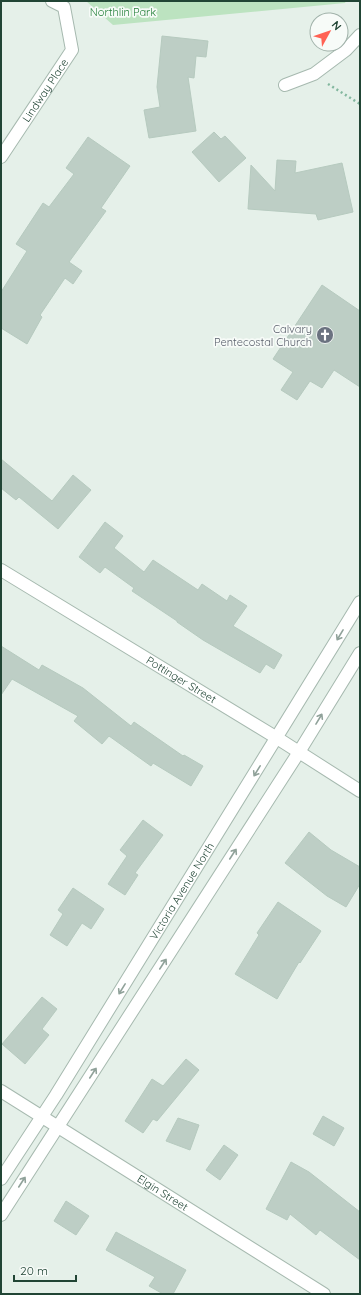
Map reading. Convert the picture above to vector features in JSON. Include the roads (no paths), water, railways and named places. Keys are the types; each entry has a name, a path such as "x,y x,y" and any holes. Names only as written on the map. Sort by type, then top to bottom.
{"street":[{"name":"Lindway Place","path":"1,157 72,50 64,7 52,1"},
{"path":"285,85 314,74 346,50 360,35"},
{"name":"Pottinger Street","path":"1,570 277,738 360,791"},
{"name":"Victoria Avenue North","path":"1,1179 42,1116 360,602"},
{"name":"Victoria Avenue North","path":"1,1215 299,752 360,653"},
{"name":"Elgin Street","path":"1,1091 324,1294"}],"place":[{"name":"Calvary Pentecostal Church","path":"325,335"}],"park label":[{"name":"Northlin Park","path":"123,12"}]}
